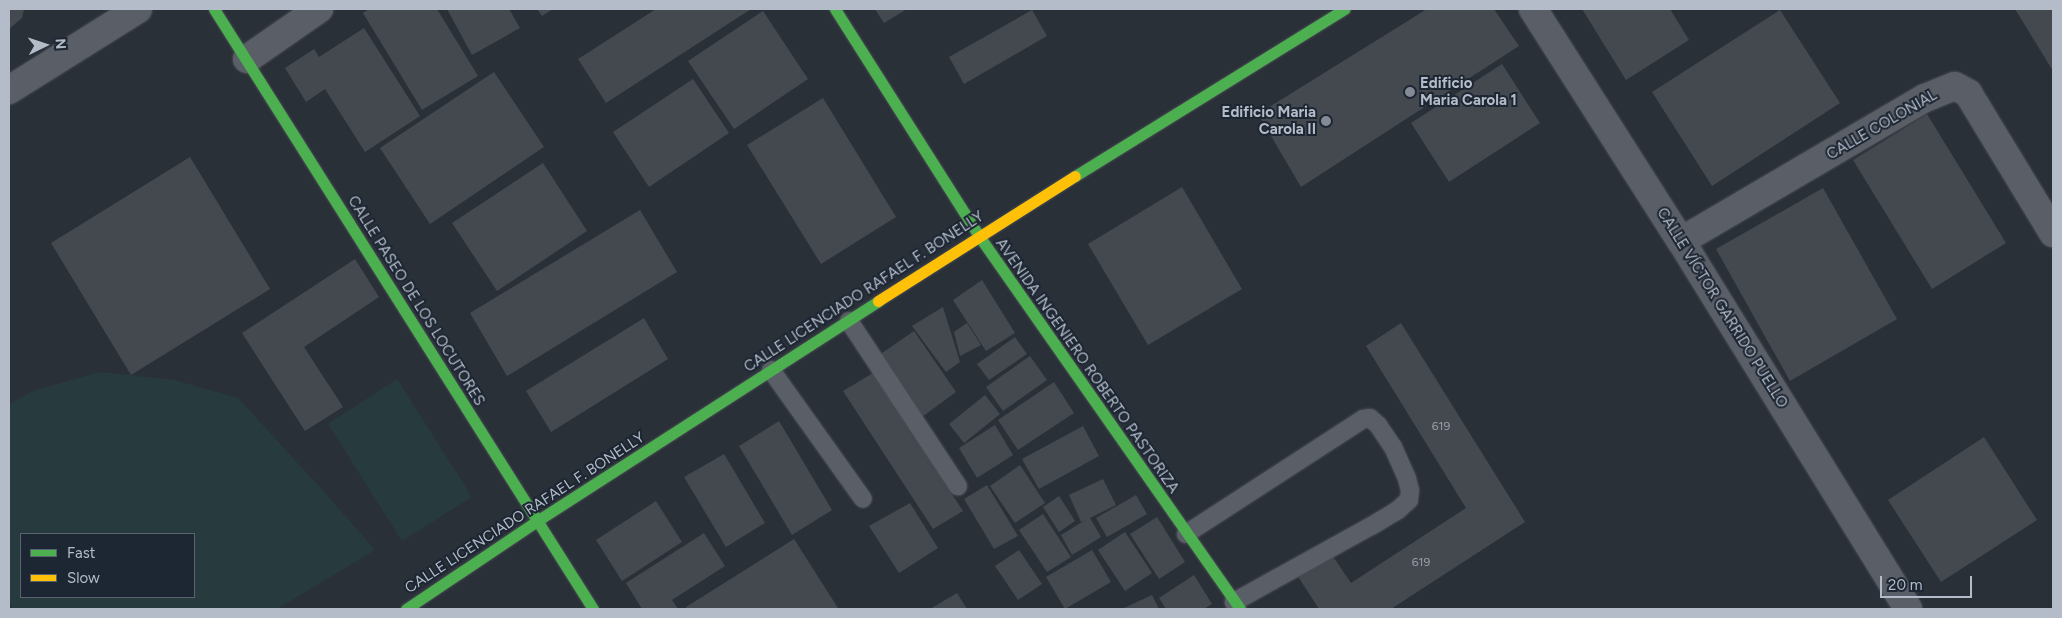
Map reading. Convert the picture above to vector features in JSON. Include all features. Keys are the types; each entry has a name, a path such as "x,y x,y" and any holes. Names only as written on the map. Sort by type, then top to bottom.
{"street":[{"path":"9,90 138,9"},
{"name":"CALLE PASEO DE LOS LOCUTORES","path":"214,9 593,609"},
{"path":"247,59 319,9"},
{"name":"AVENIDA INGENIERO ROBERTO PASTORIZA","path":"835,9 979,236 1237,606"},
{"name":"CALLE LICENCIADO RAFAEL F. BONELLY","path":"406,609 537,521 979,236 1344,9"},
{"name":"CALLE VÍCTOR GARRIDO PUELLO","path":"1533,9 1681,241 1908,609"},
{"name":"CALLE COLONIAL","path":"1681,241 1925,98 1955,86 1968,93 2053,233"}],"lane":[{"path":"849,320 958,486"},
{"path":"771,370 863,499"},
{"path":"1186,534 1363,419 1370,418 1378,425 1393,447 1407,478 1410,490 1409,500 1398,510 1237,606"}],"green space":[{"path":"101,372 174,380 238,398 375,550 277,609 13,609 9,601 9,404 35,390"},
{"path":"397,379 472,497 402,541 328,424"}],"building":[{"path":"9,9 24,9 22,18 9,29"},
{"path":"369,9 437,9 478,76 422,110 363,13"},
{"path":"447,9 509,9 520,28 472,55"},
{"path":"537,9 553,9 542,16"},
{"path":"656,9 751,9 606,103 578,59"},
{"path":"875,9 907,9 884,23"},
{"path":"1427,9 1494,9 1519,46 1301,187 1258,114"},
{"path":"1582,9 1670,9 1689,40 1626,80"},
{"path":"2015,9 2053,9 2053,71"},
{"path":"1032,10 1047,36 964,84 949,57"},
{"path":"1780,10 1840,103 1712,186 1652,92"},
{"path":"763,11 808,79 734,129 688,61"},
{"path":"364,28 420,116 365,152 325,89 306,102 285,68 314,49 319,57"},
{"path":"1502,64 1540,123 1449,182 1411,123"},
{"path":"494,72 544,147 430,224 380,148"},
{"path":"693,79 729,133 649,187 613,132"},
{"path":"823,98 896,217 821,264 747,145"},
{"path":"1927,114 2006,243 1932,289 1853,160"},
{"path":"190,157 270,289 131,375 51,243"},
{"path":"543,163 587,231 497,291 452,223"},
{"path":"1182,187 1242,289 1148,345 1088,244"},
{"path":"1823,188 1897,319 1790,381 1716,249"},
{"path":"640,210 677,272 507,376 470,313"},
{"path":"355,259 379,297 304,347 343,407 305,431 242,333"},
{"path":"982,280 1015,333 986,351 953,300"},
{"path":"943,307 960,362 946,372 912,326"},
{"path":"644,318 668,359 551,432 526,391"},
{"path":"967,323 981,345 960,356 954,332"},
{"path":"1401,323 1525,522 1391,609 1319,609 1297,575 1330,552 1351,583 1466,508 1366,346"},
{"path":"914,331 956,392 922,417 879,355"},
{"path":"1015,337 1027,354 989,380 977,364"},
{"path":"1030,356 1047,380 1003,411 986,387"},
{"path":"873,373 963,511 933,529 843,391"},
{"path":"1054,382 1074,413 1018,450 998,420"},
{"path":"985,395 1000,414 964,443 949,424"},
{"path":"779,421 832,510 792,535 739,446"},
{"path":"995,425 1013,455 977,478 959,448"},
{"path":"1083,426 1099,456 1039,489 1022,459"},
{"path":"1984,437 2037,520 1941,582 1888,500"},
{"path":"724,454 765,523 726,547 684,477"},
{"path":"1020,465 1045,503 1015,523 990,486"},
{"path":"1103,479 1116,505 1090,518 1101,537 1072,555 1061,535 1087,519 1081,522 1069,495"},
{"path":"987,485 1018,536 994,549 964,499"},
{"path":"1136,495 1147,514 1107,537 1096,518"},
{"path":"1059,496 1075,521 1059,532 1043,507"},
{"path":"656,501 682,542 622,581 596,540"},
{"path":"910,503 938,548 899,573 869,526"},
{"path":"1043,514 1071,557 1047,572 1019,530"},
{"path":"1157,517 1185,562 1159,579 1130,534"},
{"path":"1125,532 1152,573 1125,591 1098,550"},
{"path":"704,533 725,566 672,600 678,609 642,609 626,583"},
{"path":"794,539 838,608 687,609 686,607"},
{"path":"1019,550 1042,584 1018,600 995,566"},
{"path":"1092,550 1111,582 1065,609 1046,577"},
{"path":"1194,575 1212,604 1204,609 1166,609 1159,598"},
{"path":"957,593 967,609 930,609"},
{"path":"1152,595 1159,609 1122,609"}],"traffic: fast":[{"path":"214,9 593,609"},
{"path":"835,9 979,236 1240,609"},
{"path":"1075,176 1344,9"},
{"path":"406,609 537,521 878,301"}],"traffic: slow":[{"path":"878,301 1075,176"}],"place":[{"name":"Edificio Maria Carola 1","path":"1410,92"},
{"name":"Edificio Maria Carola II","path":"1326,121"}]}
